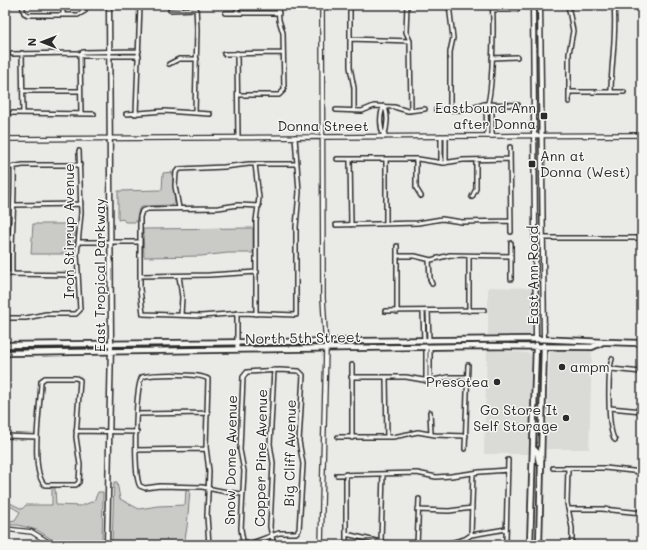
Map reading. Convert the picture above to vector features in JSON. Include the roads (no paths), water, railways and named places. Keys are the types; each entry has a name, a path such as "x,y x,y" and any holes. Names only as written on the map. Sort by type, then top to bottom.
{"main road":[{"name":"East Tropical Parkway","path":"107,545 112,344 109,5"},
{"name":"East Ann Road","path":"530,545 536,346 533,5"},
{"name":"East Ann Road","path":"539,545 544,346 540,5"},
{"name":"North 5th Street","path":"5,345 536,339 592,340 601,343 642,343"},
{"path":"428,347 450,340"},
{"path":"407,347 426,341"},
{"name":"North 5th Street","path":"5,353 407,347 592,347 601,343"},
{"path":"533,448 537,452 541,472"}],"street":[{"path":"22,5 22,11 26,15 78,15 85,11"},
{"path":"64,5 64,15"},
{"path":"136,114 140,5"},
{"path":"237,5 237,13"},
{"path":"238,95 279,95 284,90 283,34 278,5"},
{"path":"321,545 326,348 324,342 322,5"},
{"path":"350,5 350,67 354,88 354,111"},
{"path":"407,5 406,32 410,41 410,111"},
{"path":"449,5 453,38 450,52 450,110"},
{"path":"487,136 486,107 489,104 492,58 492,5"},
{"path":"568,5 573,31 569,54 569,102"},
{"path":"611,92 611,68 615,51 614,5"},
{"path":"170,10 196,7 197,59 195,113"},
{"path":"493,10 517,10"},
{"path":"225,13 279,13"},
{"path":"350,39 410,41"},
{"path":"109,54 139,51"},
{"path":"12,54 80,54 83,52 139,56"},
{"path":"22,53 23,113"},
{"path":"224,54 283,53"},
{"path":"80,54 81,114"},
{"path":"238,54 238,137"},
{"path":"492,58 517,57"},
{"path":"169,64 179,59 197,59"},
{"path":"23,91 80,91"},
{"path":"569,92 624,92"},
{"path":"489,104 492,108 492,136"},
{"path":"436,110 464,110 489,104 518,105"},
{"path":"384,106 387,110 387,130 384,137"},
{"path":"384,106 381,112 381,131 384,137"},
{"path":"336,110 354,111 384,106 410,111 425,109"},
{"path":"126,114 164,110 210,114"},
{"path":"12,112 94,114"},
{"path":"642,135 642,143"},
{"name":"Donna Street","path":"5,139 642,135"},
{"path":"441,136 441,162"},
{"path":"446,136 446,163"},
{"path":"258,206 148,209 142,211 140,217 140,276 143,314 201,316 237,313 296,315 296,227 299,192 295,137"},
{"path":"510,147 511,232"},
{"name":"Iron Stirrup Avenue","path":"5,318 26,318 46,314 76,314 78,312 78,242 81,204 79,151"},
{"path":"337,159 416,159 446,163 510,159"},
{"path":"350,159 351,225"},
{"path":"386,159 386,224"},
{"path":"416,159 416,188 421,196"},
{"path":"472,197 476,185 476,160"},
{"path":"179,208 175,186 176,175 178,170 183,168 224,167 255,164 296,164"},
{"path":"255,164 258,206 256,221 256,314"},
{"path":"5,168 14,166 80,165"},
{"path":"12,274 11,238 15,205 14,166"},
{"path":"15,205 81,204"},
{"path":"336,226 422,223 442,218 462,222 511,221"},
{"path":"534,238 642,238"},
{"path":"78,242 140,242"},
{"path":"511,244 511,279"},
{"path":"397,246 397,312"},
{"path":"397,256 415,256 429,260 450,255 468,257 511,256"},
{"path":"468,257 469,311"},
{"path":"429,260 430,279 432,284"},
{"path":"140,276 179,276 257,272"},
{"path":"5,274 78,275"},
{"path":"179,276 182,297 181,315"},
{"path":"385,311 423,312 484,310"},
{"path":"426,341 428,311"},
{"path":"423,312 426,341"},
{"path":"237,313 237,350"},
{"path":"428,347 428,381"},
{"path":"612,359 610,369 610,428 615,440"},
{"path":"352,365 352,438"},
{"path":"465,449 468,365"},
{"path":"610,369 642,372"},
{"name":"Big Cliff Avenue","path":"272,536 298,532 302,485 302,464 299,441 302,373 299,371 274,370"},
{"name":"Snow Dome Avenue","path":"272,536 247,544 243,541 241,529 244,471 240,445 243,377 247,372 274,370"},
{"name":"Copper Pine Avenue","path":"274,370 270,444 273,463 270,522 274,545"},
{"path":"209,545 206,522 208,488 209,471 206,449 209,381 207,378 169,375 144,376 140,379 136,450 138,482 140,486 208,488 243,494"},
{"path":"351,377 406,377 428,381 448,376 468,377"},
{"path":"386,377 387,437"},
{"path":"45,378 78,379 80,383 76,431 76,447 80,465 78,484 43,484 37,464 37,437 42,380 45,378"},
{"path":"610,408 642,411"},
{"path":"430,412 431,434"},
{"path":"137,414 208,413"},
{"path":"76,431 137,432"},
{"path":"338,437 387,437 418,432 466,436"},
{"path":"5,436 37,437"},
{"path":"136,450 206,449"},
{"path":"506,541 508,460"},
{"path":"554,468 605,468 642,472"},
{"path":"568,468 568,508 572,528 572,545"},
{"path":"337,474 416,473 436,477 508,470"},
{"path":"346,474 346,545"},
{"path":"381,541 382,474"},
{"path":"471,535 473,474"},
{"path":"417,545 417,510 419,499"},
{"path":"417,510 449,511 472,508"},
{"path":"568,508 602,508 642,513"},
{"path":"5,529 32,532 53,545"},
{"path":"443,545 465,539 471,535 506,529"},
{"path":"346,534 393,545"}],"place":[{"name":"Eastbound Ann after Donna","path":"544,116"},
{"name":"Ann at Donna (West)","path":"532,164"},
{"name":"ampm","path":"562,367"},
{"name":"Presotea","path":"497,382"},
{"name":"Go Store It Self Storage","path":"566,418"}]}
